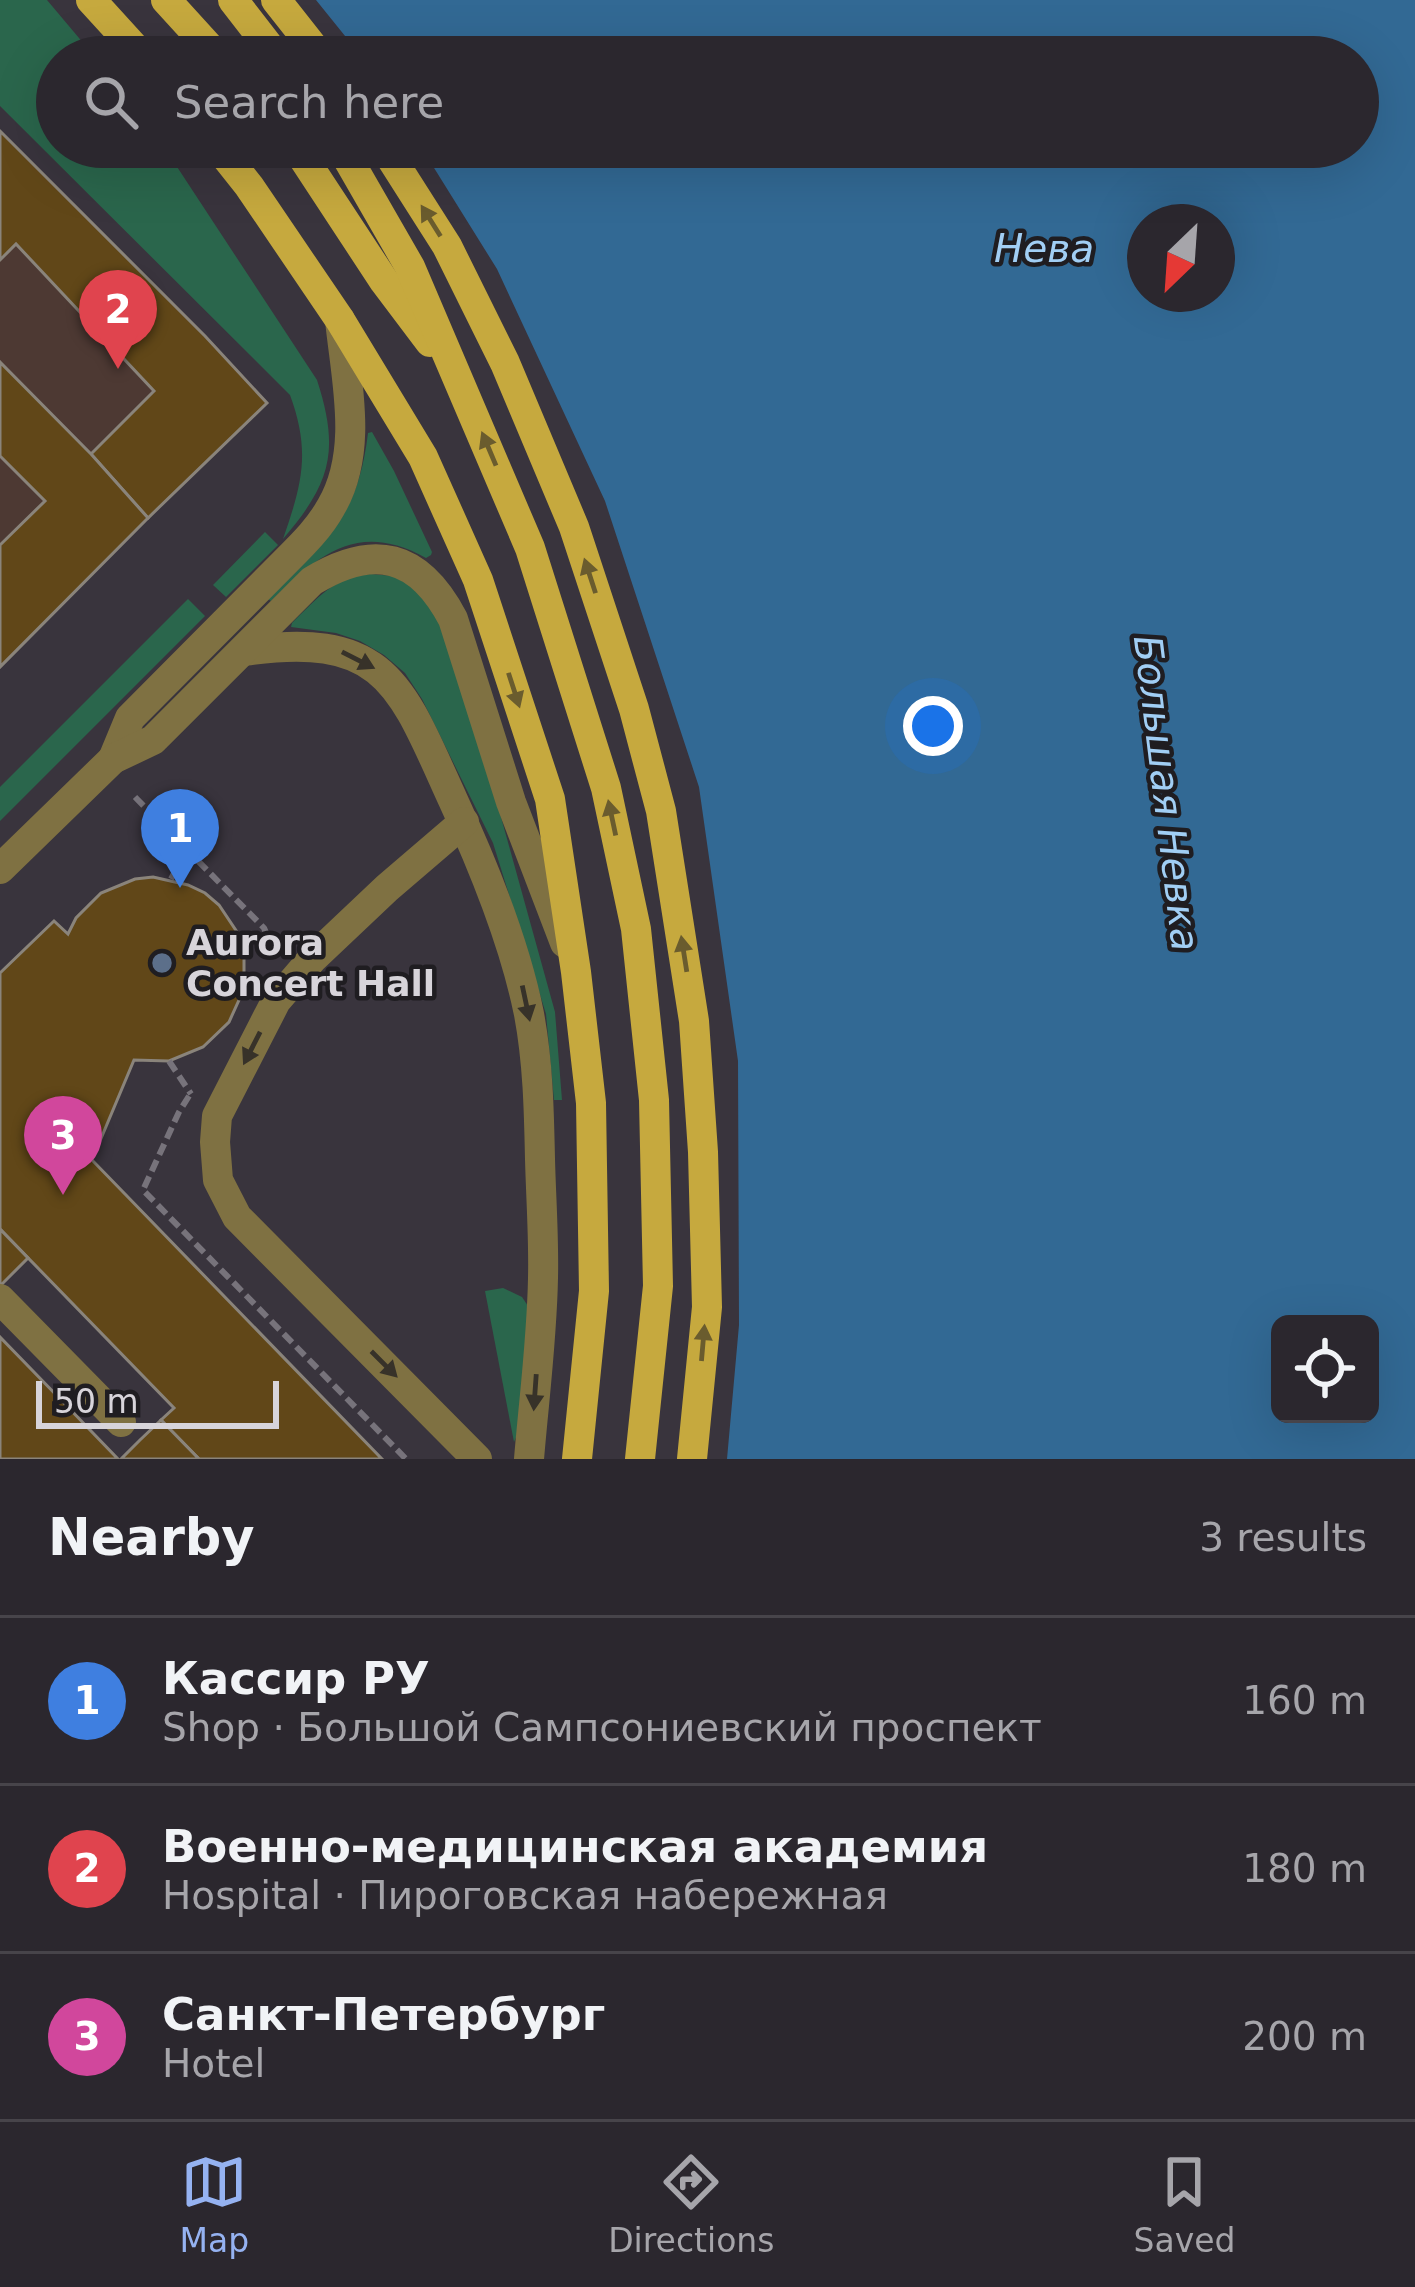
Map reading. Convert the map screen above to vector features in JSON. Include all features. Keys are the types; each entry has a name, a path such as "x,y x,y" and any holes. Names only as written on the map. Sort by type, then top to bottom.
{"main road":[{"path":"92,0 124,36"},
{"path":"166,0 199,36"},
{"path":"233,0 261,36"},
{"path":"276,0 305,36"},
{"path":"235,168 340,320 423,457 478,580 550,799 591,1103 594,1291 577,1459"},
{"path":"310,168 384,281 462,386"},
{"path":"352,168 410,267 530,548 606,788 636,929 655,1100 658,1286 640,1459"},
{"path":"397,168 447,246 505,363 574,527 634,709 661,811 694,1021 703,1152 706,1307 692,1459"}],"street":[{"path":"113,758 130,718 299,548 332,507 350,445 340,320"},
{"path":"0,869 113,758 153,740 312,581 340,564 368,559 395,562 421,574 453,619 511,802 576,971"},
{"path":"244,651 327,647 374,667 393,685 410,707 464,822 517,965 530,1019 538,1099 543,1279 530,1459"},
{"path":"464,822 337,935 276,1001 218,1117 214,1142 218,1180 237,1217 477,1459"},
{"path":"0,1298 121,1422"}],"path":[{"path":"171,879 197,839"},
{"path":"264,928 275,918"},
{"path":"170,1061 191,1094"}],"shaded area":[{"path":"0,131 267,403 0,667"}],"green space":[{"path":"0,0 47,0 77,36 36,36 36,142 0,106"},
{"path":"62,168 178,168 317,380 328,427 327,465 312,501 283,539 295,501 302,451 290,395"},
{"path":"372,432 431,555 426,558 379,542 341,548 323,557 271,601 268,599 336,527 356,487"},
{"path":"265,532 278,545 226,597 213,585"},
{"path":"393,576 413,587 431,604 441,625 473,716 555,1012 562,1100 554,1100 546,1014 493,843 422,699 405,673 360,641 291,627 327,590 346,579"},
{"path":"188,599 205,616 0,821 0,787"},
{"path":"503,1288 522,1297 528,1306 521,1426 514,1442 485,1291"}],"water":[{"name":"Большая Невка","path":"316,0 1415,0 1415,1459 727,1459 739,1325 738,1061 699,787 605,501 497,269 434,168 1379,168 1379,36 345,36"}],"building":[{"path":"0,131 267,403 148,518 91,454 154,391 16,244 0,260"},
{"path":"0,362 148,518 0,667 0,545 45,501 0,456"},
{"path":"153,877 188,885 219,905 239,935 244,989 229,1022 203,1047 169,1061 134,1060 92,1160 382,1459 199,1459 161,1420 174,1408 0,1229 0,973 54,921 68,934 76,918 101,893"},
{"path":"0,1229 28,1258 0,1286"},
{"path":"0,1337 64,1403 118,1459 0,1459"},
{"path":"161,1420 199,1459 121,1459 140,1440"}],"place":[{"name":"Военно-медицинская академия","path":"118,369"},
{"name":"Кассир РУ","path":"180,888"},
{"name":"Aurora Concert Hall","path":"162,963"},
{"name":"Санкт-Петербург","path":"63,1195"}],"water label":[{"name":"Нева","path":"1044,248"}]}
